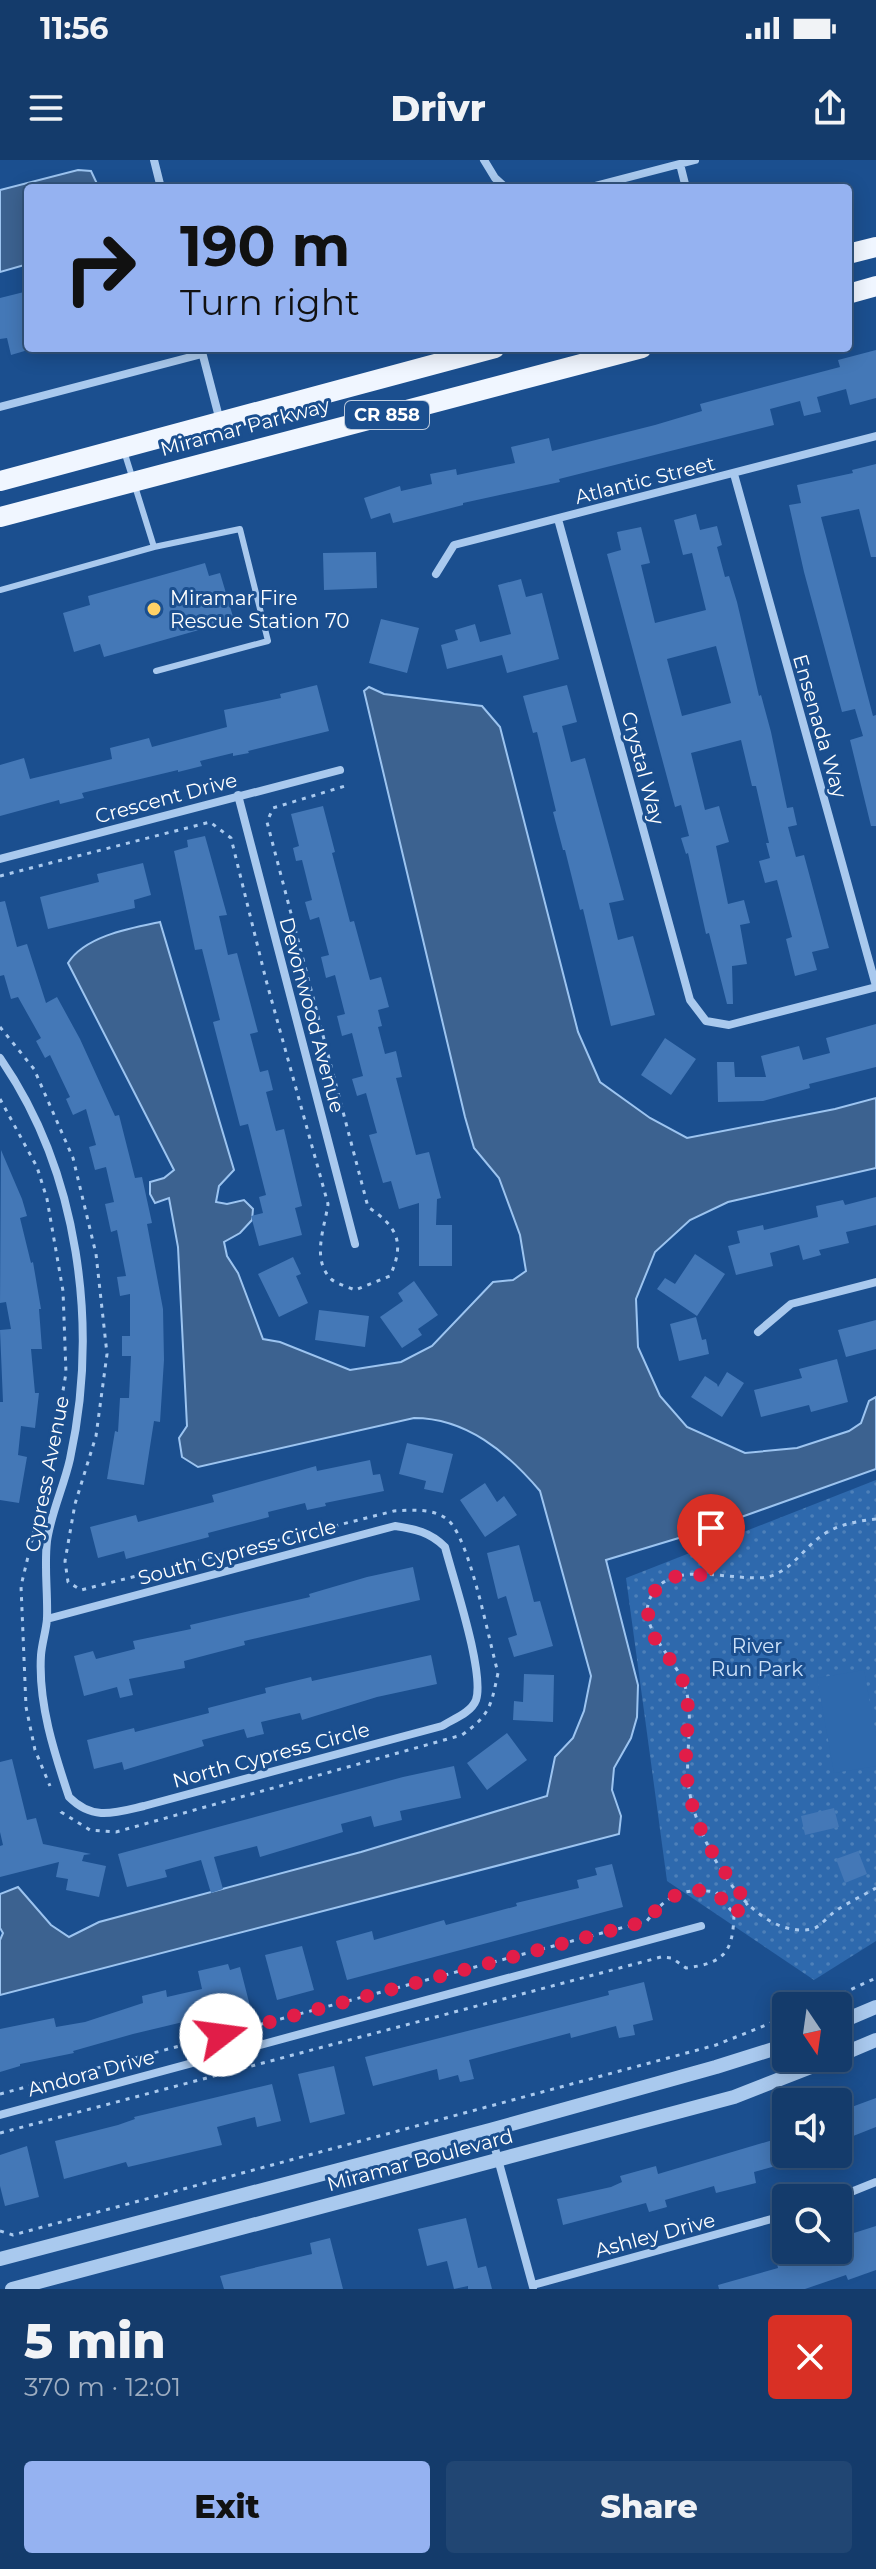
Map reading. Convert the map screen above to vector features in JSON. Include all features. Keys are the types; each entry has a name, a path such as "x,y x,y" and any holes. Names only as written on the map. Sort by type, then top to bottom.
{"main road":[{"path":"852,253 876,247"},
{"path":"852,293 876,286"},
{"name":"Miramar Parkway","path":"0,481 480,352"},
{"name":"Miramar Parkway","path":"0,517 627,352"}],"street":[{"path":"154,160 160,184"},
{"path":"484,160 502,184"},
{"path":"602,184 695,160"},
{"path":"680,164 685,184"},
{"path":"0,407 197,352"},
{"path":"201,352 220,421"},
{"name":"Atlantic Street","path":"436,574 454,545 876,436"},
{"name":"Ensenada Way","path":"734,474 876,987"},
{"name":"Crystal Way","path":"558,519 690,1000 706,1021 729,1025 876,987"},
{"name":"Crescent Drive","path":"0,859 340,770"},
{"name":"Devonwood Avenue","path":"238,795 355,1244"},
{"name":"Cypress Avenue","path":"0,1058 37,1126 54,1169 71,1221 82,1304 82,1382 70,1458 47,1539 47,1619 41,1655 43,1700 69,1797 79,1807"},
{"path":"758,1332 791,1304 876,1282"},
{"name":"South Cypress Circle","path":"47,1619 395,1526 420,1530 435,1537 445,1547 478,1674 476,1699 469,1711"},
{"name":"North Cypress Circle","path":"79,1807 103,1815 144,1806 442,1726 469,1711"},
{"name":"Andora Drive","path":"0,2115 701,1926"},
{"path":"852,2017 876,2007"},
{"name":"Miramar Boulevard","path":"852,2050 876,2040"},
{"name":"Miramar Boulevard","path":"0,2259 490,2130 772,2049"},
{"name":"Miramar Boulevard","path":"12,2289 734,2097 798,2072"},
{"path":"490,2130 533,2287"},
{"path":"852,2192 876,2182"},
{"name":"Ashley Drive","path":"533,2287 772,2219"}],"lane":[{"path":"123,449 154,547"},
{"path":"0,590 154,547 240,529 268,641 156,671"}],"path":[{"path":"0,876 210,822 231,838 266,980 328,1204 321,1239 321,1262 332,1280 355,1290 390,1276 399,1255 397,1239 393,1227 368,1207 267,822 273,808 345,786"},
{"path":"0,1027 34,1069 73,1158 96,1254 107,1354 96,1436 75,1504 65,1561 68,1582 81,1590 394,1511 426,1510 448,1520 462,1541 498,1673 494,1695 484,1720 462,1735 318,1778 116,1832 90,1830 61,1812 35,1750 26,1707 21,1586 32,1531 41,1508"},
{"path":"0,1099 37,1167 44,1188 63,1291 66,1373 45,1497"},
{"path":"876,1519 852,1522 825,1533 779,1573 765,1577 689,1574 668,1578 654,1590 648,1608 650,1630 685,1685 688,1704 686,1758 696,1819 707,1848 748,1903 762,1917 802,1930 815,1928 835,1912 876,1888"},
{"path":"0,2094 647,1921 662,1902 693,1888 716,1892 734,1914 733,1937 724,1956 710,1965 686,1968 672,1958 661,1957 0,2133"},
{"path":"734,1914 748,1903"},
{"path":"846,1992 876,1978"},
{"path":"0,2231 13,2235 28,2231 701,2049 772,2022"}],"green space":[{"name":"River Run Park","path":"876,1480 876,1941 814,1980 667,1881 626,1578"},
{"path":"864,1670 876,1736 876,1766 834,1773 817,1678"}],"shaded area":[{"path":"78,170 91,171 97,184 24,184 24,265 0,272 0,190"},
{"path":"369,687 384,694 482,706 500,727 578,1032 600,1082 650,1118 687,1138 876,1098 876,1168 728,1202 690,1220 655,1252 636,1299 638,1347 660,1396 687,1427 745,1453 797,1448 849,1431 861,1423 869,1401 876,1397 876,1469 702,1531 606,1560 638,1685 637,1717 631,1738 614,1768 612,1790 621,1816 619,1834 0,1995 0,1940 3,1933 0,1928 0,1894 18,1887 51,1925 69,1937 99,1922 361,1852 547,1796 555,1757 573,1738 584,1711 591,1676 540,1491 514,1463 484,1440 451,1424 414,1418 198,1467 182,1457 179,1438 187,1426 178,1247 169,1198 155,1203 150,1194 150,1182 164,1178 174,1170 68,963 85,946 97,940 123,930 160,922 234,1170 219,1186 216,1202 227,1204 244,1200 253,1209 252,1220 240,1233 224,1242 227,1256 238,1273 263,1339 280,1342 350,1370 401,1362 432,1346 493,1282 513,1280 526,1271 520,1235 499,1178 474,1148 465,1117 364,691"}],"building":[{"path":"24,292 24,351 11,355 7,338 0,339 0,298"},
{"path":"876,350 876,398 850,405 846,389 817,397 821,412 804,416 800,401 770,409 774,425 393,523 390,513 371,519 364,498 400,486 401,491 432,484 430,474 456,469 457,475 515,463 511,447 549,438 552,451 655,425 702,411 700,404 840,367 838,360"},
{"path":"876,464 876,557 871,557 859,509 821,517 873,716 876,715 876,826 871,826 850,740 863,736 855,709 842,712 789,505 801,503 797,485 853,473 852,470"},
{"path":"696,514 700,530 717,526 722,545 717,547 725,577 729,576 737,602 787,808 793,807 797,825 788,827 796,857 804,855 829,948 812,952 817,970 795,976 786,939 792,937 777,880 765,883 759,861 770,858 766,843 769,843 756,786 752,786 741,740 691,753 705,810 719,806 729,842 716,846 728,904 744,900 750,923 740,925 747,964 732,966 733,1004 727,1004 709,933 706,934 688,853 681,838 689,836 681,805 675,807 607,554 621,550 617,532 641,527 650,563 641,565 655,623 706,610 692,553 683,555 674,520","holes":["716,646 731,703 682,716 667,659"]},
{"path":"376,552 377,588 324,590 323,553"},
{"name":"Miramar Fire Rescue Station 70","path":"205,563 209,576 220,573 234,620 104,657 100,644 74,652 63,613 90,605 88,596"},
{"path":"521,579 526,597 542,593 559,659 507,673 502,655 447,669 441,645 458,640 455,630 475,624 480,642 511,634 498,585"},
{"path":"381,619 419,628 407,673 369,663"},
{"path":"317,685 329,731 249,753 233,756 233,753 200,761 202,766 82,793 84,798 60,804 59,800 0,816 0,765 24,758 30,779 112,759 110,748 149,738 152,747 227,727 224,710 281,698 280,694"},
{"path":"567,685 577,722 562,726 571,762 585,758 624,900 609,903 618,940 633,936 655,1015 611,1026 583,909 580,910 553,812 556,811 537,732 533,733 523,696"},
{"path":"323,806 350,922 354,921 370,980 381,977 389,1007 378,1010 382,1026 378,1027 385,1054 396,1051 402,1077 396,1078 416,1155 429,1152 441,1198 437,1199 436,1225 452,1225 452,1266 419,1266 419,1203 399,1209 391,1181 383,1183 369,1135 377,1133 366,1093 357,1096 352,1079 363,1076 352,1033 342,1036 337,1016 345,1014 335,975 326,978 321,957 329,955 319,917 310,920 305,902 312,900 302,860 296,861 293,848 299,846 291,814"},
{"path":"205,836 227,915 219,916 228,955 237,953 258,1032 250,1034 260,1072 268,1070 273,1090 266,1092 276,1131 284,1129 302,1206 295,1208 302,1235 259,1246 251,1216 263,1213 259,1197 266,1195 248,1124 240,1126 213,1022 220,1020 202,949 195,950 174,851 188,847 187,840"},
{"path":"143,863 151,895 134,900 135,908 48,929 40,897 99,882 97,874"},
{"path":"5,901 17,947 27,944 46,1003 57,997 80,1039 115,1116 119,1115 135,1178 142,1177 152,1223 147,1224 163,1309 164,1360 160,1422 154,1421 144,1485 107,1479 115,1431 118,1432 120,1398 129,1398 131,1356 122,1356 122,1336 130,1336 130,1294 120,1296 117,1277 126,1276 117,1230 111,1232 105,1204 114,1202 106,1167 95,1170 89,1147 96,1145 86,1109 73,1115 66,1099 70,1097 50,1055 45,1058 36,1041 41,1038 18,997 11,999 4,975 0,976 0,902"},
{"path":"876,1024 876,1067 809,1084 810,1088 763,1101 718,1102 717,1062 734,1062 735,1077 766,1077 761,1056 799,1046 803,1060 830,1053 826,1038"},
{"path":"665,1038 696,1059 671,1095 641,1075"},
{"path":"1,1150 27,1216 20,1218 33,1262 41,1309 42,1349 31,1349 35,1393 39,1393 35,1428 21,1426 18,1455 27,1457 19,1503 0,1500 0,1402 3,1402 0,1330 11,1329 6,1302 0,1303"},
{"path":"876,1197 876,1225 846,1232 849,1243 819,1250 821,1255 803,1260 799,1245 770,1253 773,1266 736,1275 728,1246 740,1243 737,1231 763,1225 764,1230 818,1217 816,1206 843,1200 845,1205"},
{"path":"695,1254 725,1274 697,1316 657,1289 665,1278 675,1284"},
{"path":"293,1257 301,1274 296,1276 308,1303 279,1317 258,1274"},
{"path":"414,1281 438,1315 418,1329 422,1335 402,1348 380,1317 403,1301 398,1293"},
{"path":"319,1310 369,1316 365,1347 315,1340"},
{"path":"696,1317 709,1354 679,1361 670,1324"},
{"path":"876,1320 876,1349 846,1357 838,1330"},
{"path":"837,1359 848,1402 811,1412 809,1405 761,1417 754,1390 802,1378 799,1369"},
{"path":"727,1372 744,1383 722,1417 691,1397 705,1376 718,1387"},
{"path":"407,1443 453,1454 443,1493 424,1489 426,1481 399,1474"},
{"path":"370,1460 373,1475 380,1474 384,1491 325,1503 326,1506 307,1510 305,1503 268,1512 269,1517 208,1533 209,1537 126,1559 124,1551 98,1558 90,1527 136,1515 138,1522 214,1502 212,1495 316,1466 317,1471"},
{"path":"485,1483 497,1502 504,1496 517,1515 485,1537 460,1500"},
{"path":"519,1545 534,1602 540,1601 553,1646 514,1657 508,1638 517,1635 506,1596 498,1599 487,1553"},
{"path":"413,1567 420,1600 244,1641 245,1645 184,1661 185,1668 129,1679 133,1695 120,1698 117,1687 84,1696 74,1656 93,1651 96,1659 135,1649 133,1641 191,1629 190,1625 310,1597 309,1594 367,1577"},
{"path":"431,1655 437,1684 377,1697 302,1720 300,1713 261,1722 264,1734 247,1738 244,1729 202,1740 204,1746 124,1770 122,1762 94,1769 87,1740 134,1728 135,1732 209,1713 208,1708 266,1693 265,1688"},
{"path":"524,1674 554,1675 553,1722 513,1720 514,1701 523,1702"},
{"path":"507,1733 527,1760 487,1790 467,1763"},
{"path":"12,1759 27,1820 36,1818 43,1844 91,1854 84,1855 82,1861 106,1866 99,1897 66,1890 68,1879 56,1877 59,1862 0,1877 0,1846 3,1845 0,1832 0,1762"},
{"path":"454,1766 461,1798 400,1811 402,1820 374,1827 371,1816 341,1824 343,1832 260,1857 257,1846 214,1857 223,1889 211,1893 201,1860 165,1870 167,1877 127,1887 118,1854"},
{"path":"834,1808 839,1827 805,1835 801,1816"},
{"path":"858,1851 867,1874 845,1883 836,1859"},
{"path":"612,1864 623,1907 347,1980 336,1941 372,1931 374,1940 444,1920 446,1925 517,1906 516,1903 579,1888 577,1880 597,1875 595,1868"},
{"path":"302,1946 314,1990 277,2000 265,1955"},
{"path":"228,1964 230,1970 240,1967 250,2006 133,2034 0,2072 0,2029 54,2018 56,2027 85,2022 143,2003 142,1996 166,1990 167,1997 202,1989 198,1971"},
{"path":"644,1982 653,2020 633,2025 635,2035 619,2038 616,2026 571,2038 570,2033 469,2060 474,2079 460,2082 458,2075 439,2080 437,2069 373,2086 365,2057 609,1995 608,1991"},
{"path":"334,2066 345,2114 310,2123 298,2074"},
{"path":"272,2084 281,2121 257,2127 255,2117 217,2127 222,2145 128,2167 126,2162 64,2179 55,2141 118,2125 134,2117"},
{"path":"876,2098 876,2127 852,2136 852,2107"},
{"path":"772,2140 772,2167 754,2172 756,2183 716,2193 714,2186 665,2200 667,2207 649,2212 646,2203 563,2225 557,2199 611,2187 622,2182 620,2176 656,2166 658,2174"},
{"path":"27,2146 39,2197 5,2206 0,2186 0,2155"},
{"path":"466,2218 478,2268 486,2266 492,2289 468,2289 468,2286 454,2289 447,2261 427,2266 418,2229"},
{"path":"876,2226 876,2270 848,2280 846,2275 805,2289 719,2289 718,2285 778,2268 777,2264 852,2264 852,2234"},
{"path":"330,2238 343,2289 224,2289 220,2276 312,2254 310,2243"}],"place":[{"name":"Miramar Fire Rescue Station 70","path":"154,609"}],"route":[{"path":"221,2035 647,1921 662,1902 693,1888 716,1892 734,1914 748,1903 707,1848 696,1819 686,1758 688,1704 685,1685 650,1630 648,1608 654,1590 668,1578 689,1574 711,1576"}]}
